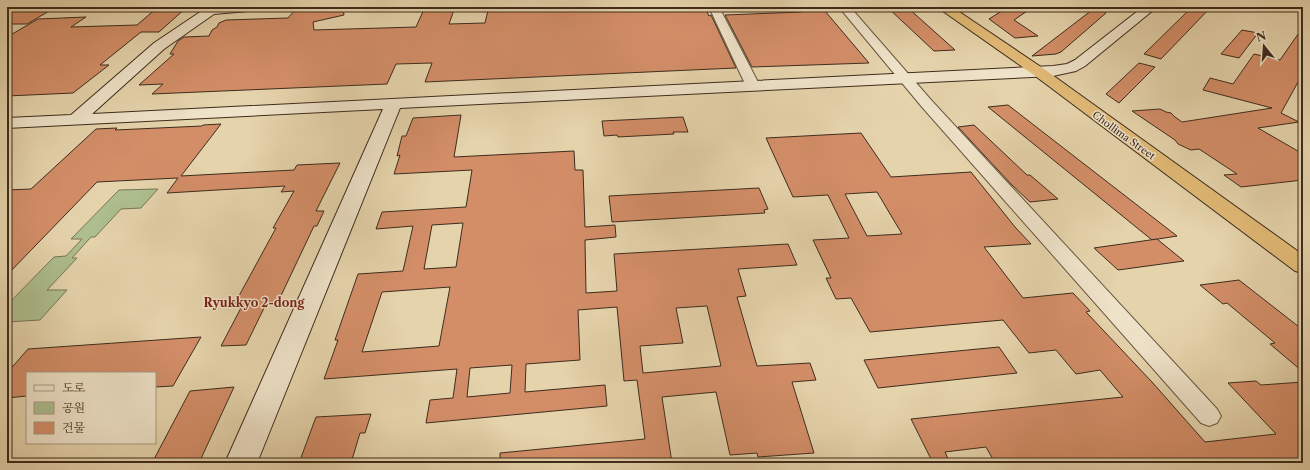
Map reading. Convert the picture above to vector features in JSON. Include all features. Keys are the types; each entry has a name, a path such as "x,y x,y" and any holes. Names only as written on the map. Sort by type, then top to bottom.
{"highway":[{"name":"Chollima Street","path":"943,7 1039,72 1303,266"}],"street":[{"path":"76,119 159,46 212,9 248,7"},
{"path":"714,7 753,86"},
{"path":"844,7 907,78 927,104 1209,416"},
{"path":"7,123 1062,70 1076,66 1151,7"},
{"path":"241,463 394,103"}],"green space":[{"path":"158,189 141,208 121,209 95,237 91,237 72,258 77,258 47,290 67,290 40,320 7,322 7,305 54,257 66,256 82,239 71,239 119,190"}],"building":[{"path":"7,7 56,7 27,24 7,24"},
{"path":"158,7 187,7 159,32 141,32 100,65 109,65 73,93 7,96 7,37 38,19 86,17 71,27 137,25"},
{"path":"425,7 455,7 449,24 485,23 488,10 493,8 705,7 709,16 711,15 736,68 425,82 432,63 396,64 387,84 152,94 163,84 139,85 174,54 170,54 178,41 184,37 209,36 212,30 217,27 219,23 226,20 288,18 295,10 343,8 344,15 313,22 314,30 416,27"},
{"path":"798,7 814,7 816,11 825,11 869,63 752,67 725,15 801,12"},
{"path":"887,7 907,7 955,50 934,51"},
{"path":"1008,7 1033,7 1014,20 1038,36 1015,38 989,19"},
{"path":"1096,7 1102,7 1106,13 1061,52 1056,54 1032,56"},
{"path":"1192,7 1211,7 1161,59 1144,54"},
{"path":"1303,27 1303,73 1281,113 1299,122 1258,128 1303,154 1303,180 1241,187 1224,175 1237,174 1199,149 1191,150 1178,144 1175,140 1132,111 1160,109 1171,113 1182,122 1272,108 1203,90 1210,78 1233,84 1254,54 1280,60"},
{"path":"1242,30 1258,33 1239,58 1221,54"},
{"path":"1139,63 1155,67 1119,103 1106,94"},
{"path":"1008,105 1177,236 1152,240 988,107"},
{"path":"461,115 454,157 574,151 575,170 583,170 585,227 615,225 616,237 585,240 586,293 617,291 614,254 788,244 797,265 738,269 746,296 737,297 757,366 810,363 816,380 792,382 814,453 758,457 757,453 730,455 716,392 662,397 672,463 500,463 500,453 645,439 637,380 624,381 617,307 578,310 580,360 526,364 525,392 605,385 607,406 426,423 430,400 453,398 457,369 324,379 338,340 335,340 358,274 403,271 413,226 376,229 382,212 466,207 472,170 394,174 400,155 397,156 402,136 406,136 413,118","holes":["463,223 456,267 424,269 432,225","450,287 439,346 362,352 382,292","707,306 721,366 643,373 640,346 683,343 676,308","512,365 510,393 467,397 470,368"]},
{"path":"683,117 688,132 618,137 617,135 604,136 602,121"},
{"path":"221,124 181,176 294,170 297,165 340,163 316,211 324,211 317,226 314,226 278,302 267,302 246,345 221,346 243,304 234,305 276,228 273,228 294,191 281,192 285,186 167,193 178,178 97,182 7,275 7,190 31,189 96,129 117,128 115,130"},
{"path":"974,125 1027,175 1030,175 1058,199 1030,202 1012,185 958,127"},
{"path":"861,133 891,177 971,172 1015,227 1031,244 984,247 1023,298 1073,293 1090,311 1086,312 1152,382 1205,442 1276,434 1228,383 1256,381 1261,385 1303,382 1303,463 995,463 986,447 945,452 950,463 933,463 911,419 1123,397 1100,370 1076,374 1056,350 1029,353 1003,320 870,332 851,298 836,299 826,278 831,278 813,240 849,238 828,195 793,197 766,138","holes":["877,192 902,234 867,236 845,194"]},
{"path":"759,188 768,209 764,210 765,213 612,222 609,196"},
{"path":"1157,239 1184,261 1118,270 1094,248"},
{"path":"1239,280 1303,330 1303,372 1270,344 1275,343 1227,303 1223,304 1200,285"},
{"path":"201,337 173,386 156,387 156,372 26,372 26,396 7,398 7,373 28,349"},
{"path":"999,347 1017,373 878,388 864,360"},
{"path":"234,387 199,463 152,463 190,391"},
{"path":"371,414 365,433 360,433 351,463 299,463 316,417"}],"district":[{"name":"Ryukkyo 2-dong","path":"254,303"}]}
